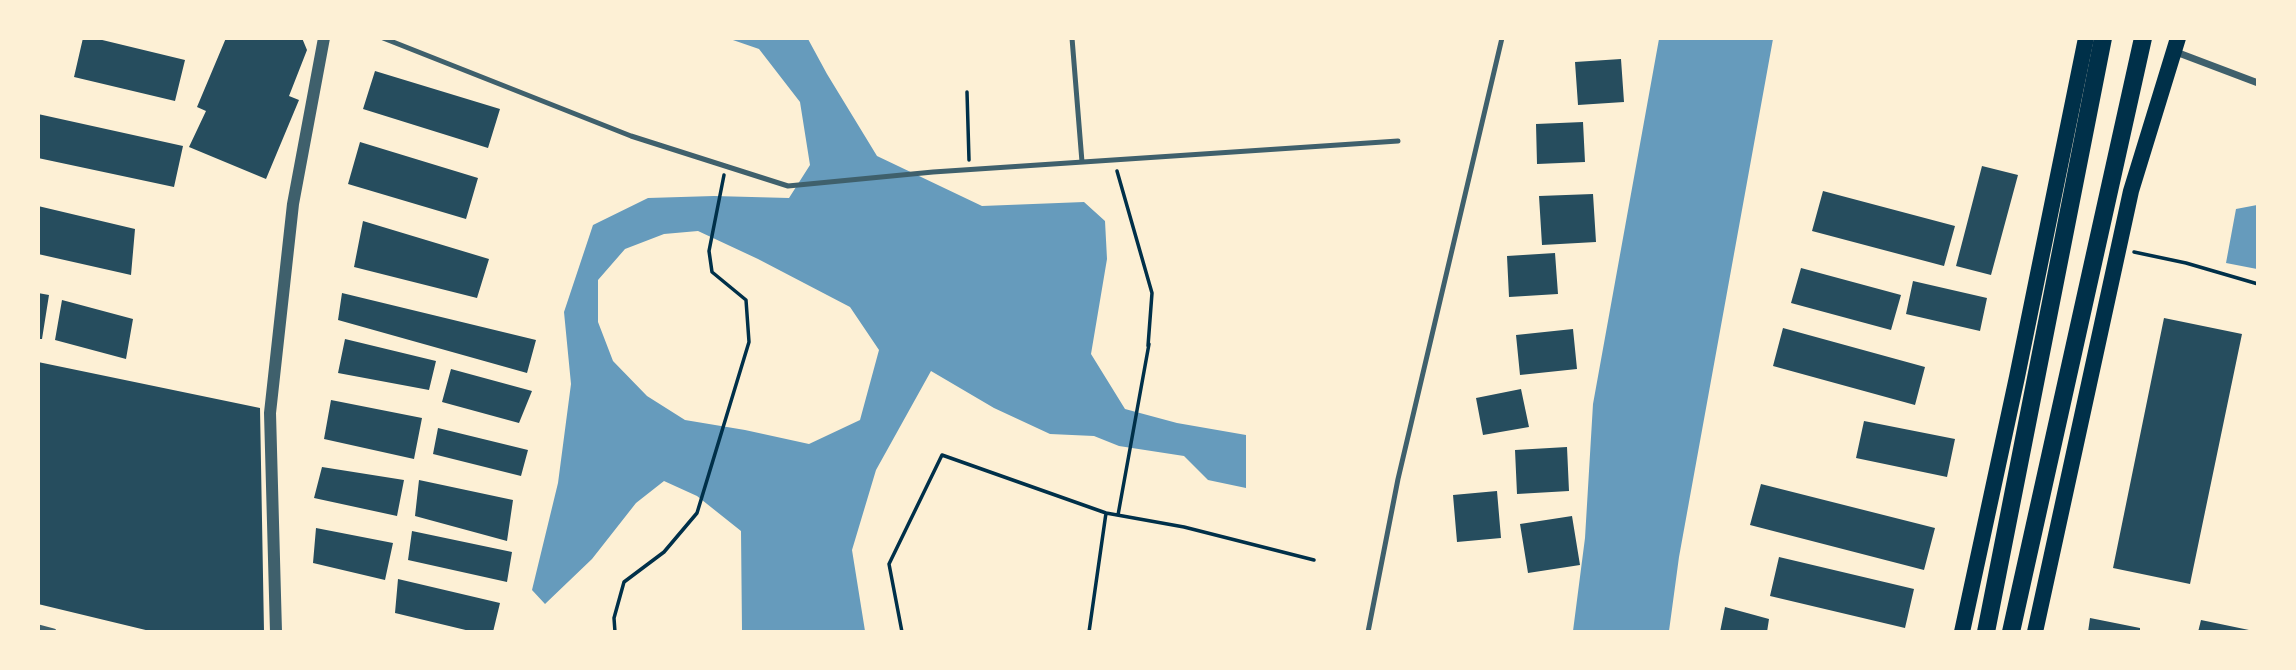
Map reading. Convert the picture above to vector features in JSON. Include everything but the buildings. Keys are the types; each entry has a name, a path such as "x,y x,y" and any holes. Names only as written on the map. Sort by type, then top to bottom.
{"highway":[{"path":"1986,632 2103,38"},
{"path":"2011,632 2143,38"}],"main road":[{"path":"1962,632 2086,38"},
{"path":"2035,632 2131,191 2177,45"}],"street":[{"path":"276,632 270,413 293,204 324,38"},
{"path":"2177,45 2258,83"},
{"path":"38,628 53,632"}],"lane":[{"path":"383,38 631,136 788,186 933,172 1398,141"},
{"path":"1072,38 1082,162"},
{"path":"1368,632 1398,479 1503,38"}],"path":[{"path":"967,92 970,170"},
{"path":"1114,160 1152,293 1149,344 1118,515"},
{"path":"615,632 614,618 624,582 664,552 697,513 749,342 747,300 712,272 709,251 721,189"},
{"path":"2119,249 2186,263 2258,284"},
{"path":"902,632 889,564 942,455 1106,513 1184,527 1314,560"},
{"path":"1089,632 1106,513"}],"water":[{"path":"730,39 808,39 877,156 982,206 1084,202 1105,221 1107,259 1091,354 1125,409 1177,423 1246,435 1246,488 1208,480 1184,456 1119,446 1094,436 1050,434 994,408 931,371 876,470 852,550 865,631 742,631 741,531 697,496 664,481 636,503 592,559 545,604 532,590 558,483 571,384 564,312 593,225 648,198 789,198 810,165 800,102 759,49","holes":["698,231 850,307 879,350 860,420 809,444 685,420 647,396 613,361 598,322 598,280 625,249 664,234"]},
{"path":"1659,39 1773,39 1679,557 1669,631 1573,631 1585,538 1593,404"},
{"path":"2257,205 2257,269 2226,263 2236,209"}]}
